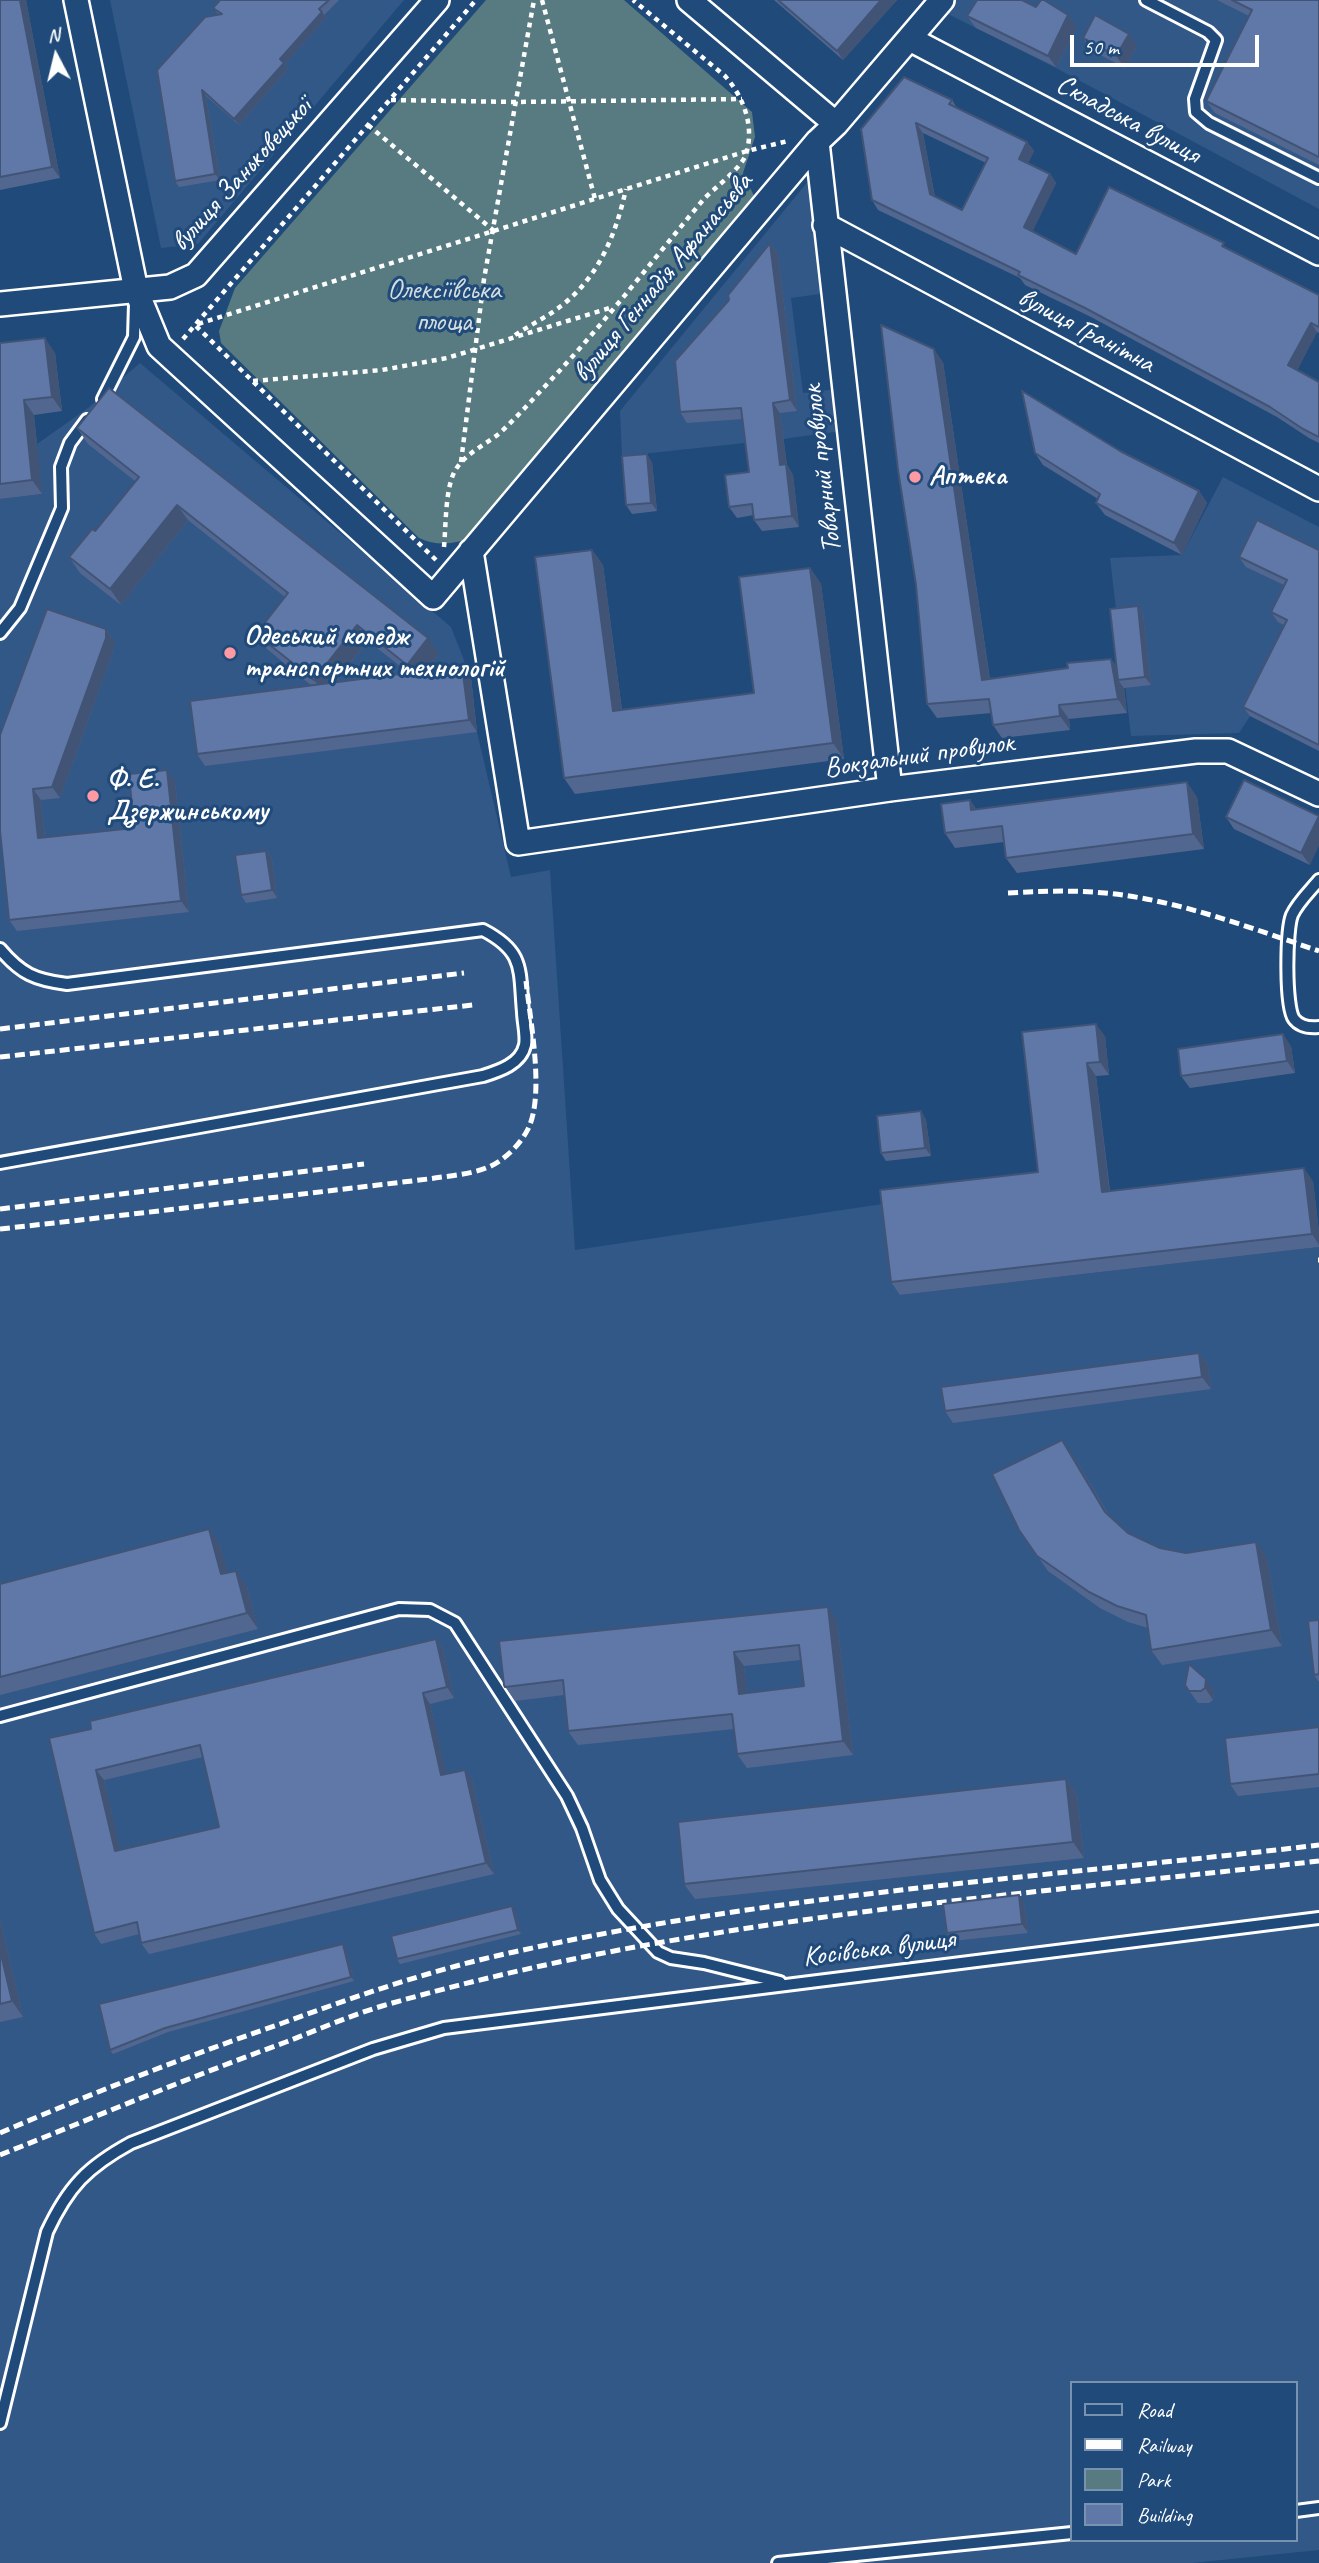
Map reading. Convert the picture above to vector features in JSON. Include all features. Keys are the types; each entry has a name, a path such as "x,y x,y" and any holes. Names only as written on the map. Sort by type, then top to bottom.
{"street":[{"path":"76,0 136,290 159,346 169,355"},
{"name":"вулиця Заньковецької","path":"0,304 170,287 195,275 438,0"},
{"path":"690,0 836,124"},
{"name":"вулиця Геннадія Афанасьєва","path":"169,355 432,597 817,142 836,124 942,0"},
{"name":"Складська вулиця","path":"910,39 1319,253"},
{"name":"Товарний провулок","path":"817,142 890,789"},
{"name":"вулиця Гранітна","path":"825,225 1319,489"},
{"name":"Вокзальний провулок","path":"471,551 518,843 890,789 1196,751 1228,751 1319,794"}],"lane":[{"path":"1146,0 1208,32 1216,40 1195,99 1196,112 1209,123 1319,178"},
{"path":"0,633 20,608 62,508 61,467 70,443 108,393 134,337 136,290"},
{"path":"1319,880 1292,916 1289,999 1292,1016 1304,1026 1319,1027"},
{"path":"0,949 10,961 38,980 67,984 483,930 502,940 519,965 525,1045 515,1061 501,1070 483,1076 0,1163"},
{"path":"0,1716 399,1609 430,1610 455,1623 567,1796 582,1828 600,1880 618,1909 650,1944 658,1952 671,1958 704,1963 787,1984"},
{"name":"Косівська вулиця","path":"0,2423 47,2232 59,2206 83,2175 104,2158 131,2143 373,2049 444,2028 1319,1918"},
{"path":"1298,2511 1319,2508"},
{"path":"778,2563 1070,2533"}],"path":[{"path":"169,355 477,0"},
{"path":"461,462 493,230 534,0"},
{"path":"542,0 595,199"},
{"path":"195,325 442,566 454,471 461,462 500,433 551,380 708,195 745,158 747,114 742,99 726,76 633,0"},
{"path":"390,100 516,102 742,99"},
{"path":"368,125 493,230"},
{"path":"195,325 747,151 794,139 817,142"},
{"path":"508,339 561,306 588,282 607,251 620,218 626,189"},
{"path":"252,381 382,370 447,358 613,307"}],"shaded area":[{"path":"110,0 404,0 198,244 161,248"},
{"path":"955,0 1319,0 1319,209 1056,68 944,12"},
{"path":"814,174 827,293 791,298 803,393 838,389 842,431 622,456 620,411"},
{"path":"140,363 451,627 471,678 477,732 511,877 550,870 575,1250 889,1203 900,1295 1319,1247 1319,2550 1192,2563 0,2563 0,499 42,494 37,444 88,408"},
{"path":"1223,477 1319,527 1319,580 1239,733 1131,736 1110,558 1182,555"}],"green space":[{"name":"Олексіївська площа","path":"486,0 624,0 752,112 755,137 743,173 755,198 475,536 454,543 440,543 419,538 221,343 219,331 235,288"}],"building":[{"path":"0,0 20,0 52,167 0,177"},
{"path":"220,0 329,0 319,9 322,12 280,59 284,63 234,119 202,90 215,174 175,181 157,70 205,17 222,14 213,8"},
{"path":"778,0 881,0 837,51"},
{"path":"977,0 1022,0 1036,7 1044,0 1068,15 1048,56 967,16"},
{"path":"1232,0 1319,0 1319,157 1206,101 1252,10"},
{"path":"1095,15 1129,34 1116,56 1083,38"},
{"path":"904,77 952,100 949,104 1027,142 1019,159 1050,174 1024,227 1076,254 1109,187 1224,243 1222,246 1319,295 1319,327 1311,323 1288,365 1319,382 1319,437 1270,407 1018,275 1020,272 872,200 861,129","holes":["916,123 988,158 962,210 930,194"]},
{"path":"770,243 790,400 773,403 780,465 786,464 792,516 754,520 752,504 729,507 725,475 749,472 741,408 680,412 675,361 729,300 728,295"},
{"path":"881,325 934,349 982,680 1068,668 1067,663 1111,659 1118,699 1059,705 1060,716 993,725 989,699 927,704 916,585 898,470"},
{"path":"45,338 52,397 24,400 32,480 0,484 0,343"},
{"path":"109,388 428,638 407,665 357,625 314,680 256,634 288,593 177,505 110,589 69,557 92,529 95,531 139,477 77,428"},
{"path":"1022,391 1120,451 1199,491 1174,543 1096,503 1100,494 1035,453"},
{"path":"647,454 651,503 626,505 622,456"},
{"path":"1257,520 1319,550 1319,745 1243,707 1287,620 1271,612 1287,580 1239,557"},
{"path":"592,550 613,711 754,693 739,577 810,568 833,743 564,778 535,557"},
{"path":"1138,606 1145,677 1118,680 1110,609"},
{"path":"47,609 106,629 106,638 52,787 33,789 38,838 134,828 129,774 167,770 181,901 9,920 0,831 0,735"},
{"path":"462,666 469,720 197,754 190,701"},
{"path":"1244,780 1319,816 1301,853 1226,817"},
{"path":"1187,782 1193,834 1006,858 1002,826 945,833 941,804 970,800 971,810"},
{"path":"266,851 272,890 241,895 235,855"},
{"path":"1096,1024 1100,1062 1087,1063 1102,1192 1304,1168 1312,1234 891,1282 880,1190 1038,1172 1022,1032"},
{"path":"1283,1034 1287,1061 1181,1076 1178,1049"},
{"path":"921,1111 925,1148 881,1153 877,1116"},
{"path":"1199,1353 1202,1377 945,1411 941,1387"},
{"path":"1062,1440 1105,1512 1128,1533 1160,1548 1186,1553 1256,1542 1271,1630 1151,1650 1146,1615 1117,1606 1089,1592 1037,1556 1019,1530 992,1474"},
{"path":"209,1529 221,1574 236,1571 247,1613 0,1677 0,1584"},
{"path":"828,1607 843,1741 737,1754 732,1714 568,1731 563,1680 505,1687 499,1641","holes":["799,1645 804,1686 739,1694 734,1652"]},
{"path":"1319,1620 1319,1674 1314,1675 1308,1621"},
{"path":"436,1639 447,1687 423,1693 441,1775 465,1770 486,1863 141,1943 137,1922 94,1933 49,1738 91,1729 90,1721","holes":["200,1745 219,1827 115,1851 96,1770"]},
{"path":"1189,1664 1206,1679 1205,1688 1201,1691 1189,1691 1185,1685"},
{"path":"1319,1727 1319,1774 1230,1784 1225,1738"},
{"path":"1066,1779 1073,1842 684,1884 678,1822"},
{"path":"1019,1895 1022,1924 947,1933 943,1904"},
{"path":"512,1906 518,1930 397,1959 391,1936"},
{"path":"343,1944 351,1977 165,2028 110,2050 99,2004"},
{"path":"0,1950 12,2001 0,2004"}],"railway":[{"path":"1008,893 1081,891 1160,902 1214,916 1319,951"},
{"path":"0,1029 464,973"},
{"path":"0,1229 428,1179 486,1168 505,1157 520,1141 533,1114 535,1057 526,981"},
{"path":"0,1057 473,1005"},
{"path":"0,1209 364,1164"},
{"path":"0,2133 139,2076 337,2003 425,1975 514,1952 614,1932 814,1901 1319,1845"},
{"path":"0,2155 357,2014 497,1976 613,1951 847,1914 1319,1861"}],"place":[{"name":"Аптека","path":"915,477"},
{"name":"Одеський коледж транспортних технологій","path":"230,653"},
{"name":"Ф. Е. Дзержинському","path":"93,796"}]}
